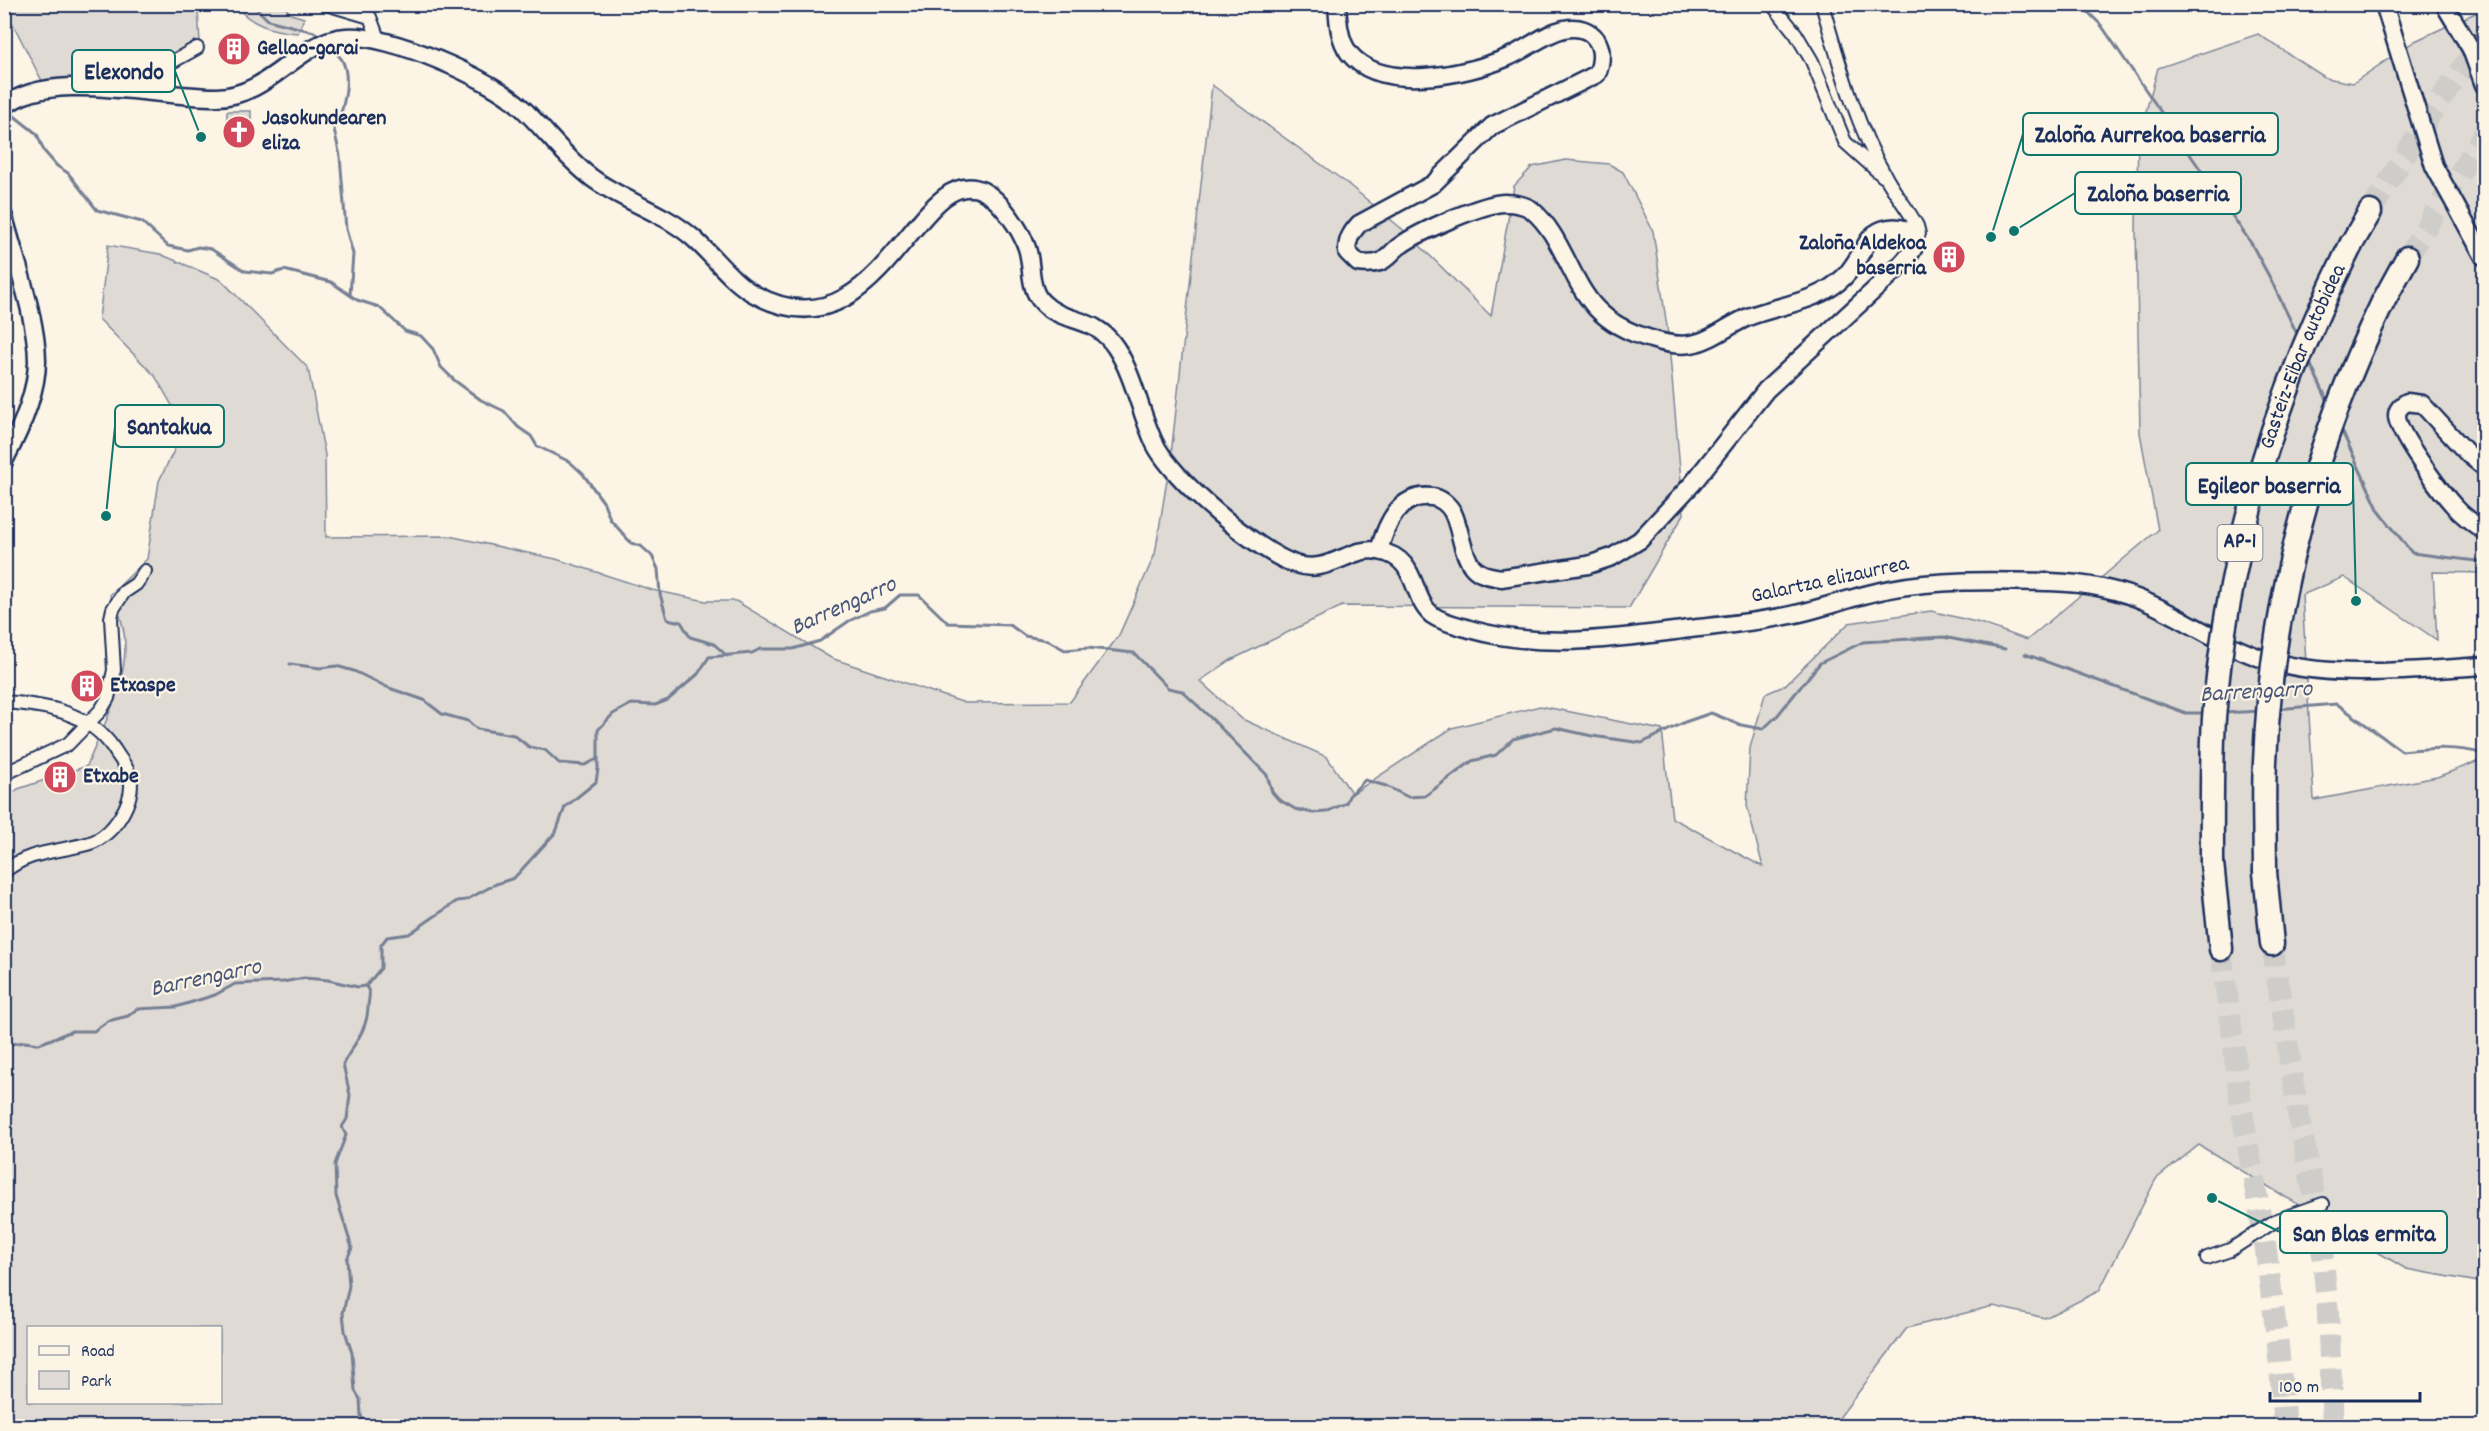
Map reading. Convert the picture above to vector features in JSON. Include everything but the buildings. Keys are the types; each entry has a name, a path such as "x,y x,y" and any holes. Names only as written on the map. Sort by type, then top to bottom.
{"highway":[{"name":"Gasteiz-Eibar autobidea","path":"2221,949 2212,863 2214,720 2219,664 2237,553 2262,457 2295,367 2321,304 2370,212"},
{"name":"AP-1","path":"2272,944 2265,872 2265,762 2269,698 2288,574 2329,429 2362,346 2406,258"}],"street":[{"path":"327,4 370,17 379,40"},
{"path":"1337,4 1339,29 1348,51 1368,68 1385,72 1437,77 1479,69 1509,57 1564,29 1576,28 1591,33 1597,38 1602,49 1602,59 1597,74 1492,126 1433,184 1359,224 1352,232 1347,245 1347,252 1358,263 1382,262 1401,244 1421,233 1484,206 1506,202 1520,205 1531,208 1566,258 1582,289 1610,321 1637,335 1663,342 1690,344 1704,340 1747,318 1798,301 1833,286 1849,271 1872,236 1884,227 1899,227 1914,241"},
{"path":"1772,4 1796,34 1812,61 1845,142 1887,179"},
{"path":"4,107 22,93 40,89 93,87 219,97 243,94 275,76 316,46 338,37 379,40 444,63 508,97 518,104 582,170 611,191 688,232 749,292 781,305 812,307 848,297 872,280 930,208 956,190 972,187 981,190 995,200 1020,234 1027,248 1036,296 1054,310 1094,326 1113,344 1126,368 1157,450 1185,484 1242,531 1281,558 1298,566 1316,568 1364,552 1379,550 1386,527 1402,505 1419,496 1428,496 1437,498 1453,513 1470,563 1488,576 1501,578 1588,565 1624,551 1640,540 1693,483 1766,390 1896,270 1912,251 1914,241 1919,234 1917,226 1887,179 1854,106 1822,4"},
{"path":"2384,4 2434,165 2484,257"},
{"path":"2444,4 2471,49 2484,85"},
{"path":"136,91 143,78 197,48"},
{"path":"4,217 34,329 38,362 31,399 4,461"},
{"path":"2484,467 2468,454 2422,404 2414,400 2400,407 2397,414 2401,430 2422,462 2454,506 2484,531"},
{"name":"Galartza elizaurrea","path":"1379,550 1390,555 1413,575 1421,601 1433,615 1473,630 1513,637 1584,641 1722,625 1794,614 1881,590 1931,583 2055,582 2101,587 2130,596 2250,654 2301,668 2369,671 2456,665 2484,666"},
{"path":"4,774 68,744 101,710 112,684 114,652 111,618 113,609 124,592 136,584 146,571"},
{"path":"4,702 57,709 87,722 110,744 126,768 131,790 125,808 99,839 35,855 4,872"},
{"path":"2207,1257 2230,1250 2275,1221 2323,1204"}],"green space":[{"path":"5,5 208,5 198,10 200,42 144,71 126,84 43,83 9,16 5,17"},
{"path":"235,5 283,5 291,14 304,18 298,33 279,31 248,18"},
{"path":"2484,9 2484,573 2433,572 2437,640 2344,577 2302,595 2314,800 2437,777 2484,759 2484,1283 2406,1269 2199,1145 2156,1179 2099,1291 2045,1318 1993,1306 1907,1328 1833,1426 5,1426 5,799 18,789 87,766 113,703 124,660 125,638 120,617 110,595 147,559 159,481 185,428 155,376 99,319 108,245 160,254 221,280 308,368 325,455 326,537 449,536 556,559 652,590 706,601 736,601 831,658 965,703 1070,702 1119,635 1155,554 1171,455 1212,85 1348,184 1408,234 1491,316 1514,186 1532,167 1566,160 1609,164 1623,172 1653,231 1668,334 1684,514 1629,608 1342,606 1231,660 1200,681 1242,719 1327,757 1352,794 1452,728 1540,706 1662,730 1672,818 1763,867 1747,806 1750,748 1765,694 1784,686 1849,623 1931,611 1980,623 2027,640 2158,530 2140,433 2136,229 2138,140 2158,68 2258,34 2326,78 2353,83 2415,41"},
{"path":"227,111 251,111 251,123 232,123 232,119 227,119"}],"waterway":[{"path":"252,4 268,20 314,32 321,37"},
{"path":"2080,4 2101,25 2251,243 2299,338"},
{"path":"329,46 342,60 346,77 343,105 334,129 340,156 346,229 353,254 350,295"},
{"path":"8,111 37,134 44,151 57,166 68,173 97,210 142,222 168,246 188,250 198,247 211,249 245,271 272,274 284,270 331,282 357,300 379,307 405,331 421,336 433,349 441,367 454,380 481,400 504,411 518,427 531,436 537,446 570,462 583,474 604,503 610,519 631,543 641,546 652,556 658,569 660,594 667,619 681,622 690,637 714,644 727,656"},
{"path":"2309,361 2329,404"},
{"path":"2341,429 2379,511 2412,553 2484,562"},
{"name":"Barrengarro","path":"4,1045 25,1042 39,1044 72,1031 94,1031 108,1021 128,1016 137,1009 176,1007 215,995 235,984 283,982 304,978 328,980 358,987 366,986 381,968 381,945 387,937 409,934 457,901 466,900 496,884 514,878 556,832 565,807 596,782 598,730 613,714 631,704 655,705 668,700 698,674 709,657 752,653 760,649 793,649 820,641 849,621 870,611 885,608 900,595 919,595 948,623 1010,625 1025,636 1047,640 1065,650 1088,648 1134,653 1168,688 1182,691 1212,719 1267,775 1272,792 1278,799 1295,809 1313,813 1326,812 1346,803 1349,796 1365,780 1386,786 1408,797 1425,796 1472,761 1496,755 1513,739 1556,728 1642,743 1685,722 1711,713 1741,725 1763,729 1777,716 1820,663 1863,642 1943,637 2005,649"},
{"name":"Barrengarro","path":"2025,654 2186,713 2207,713"},
{"path":"290,664 320,668 336,666 354,671 389,688 424,700 442,714 468,721 477,729 514,735 529,747 545,750 559,763 585,765 597,759"},
{"name":"Barrengarro","path":"2277,709 2337,704 2402,751 2454,749 2484,754"},
{"name":"Barrengarro","path":"2223,713 2261,711"},
{"path":"366,986 369,997 365,1024 343,1064 350,1095 347,1119 342,1127 346,1135 335,1164 336,1196 352,1248 347,1259 349,1286 343,1313 345,1331 352,1353 355,1391 360,1399 361,1416 368,1426"}],"tunnel":[{"path":"2370,212 2437,104 2484,38"},
{"path":"2407,258 2484,134"},
{"path":"2272,944 2299,1118 2320,1226 2328,1313 2333,1426"},
{"path":"2221,949 2242,1112 2265,1243 2278,1345 2285,1426"}],"place":[{"name":"Gellao-garai","path":"234,49"},
{"name":"Jasokundearen eliza","path":"239,132"},
{"name":"Elexondo","path":"201,137"},
{"name":"Zaloña baserria","path":"2014,231"},
{"name":"Zaloña Aurrekoa baserria","path":"1991,237"},
{"name":"Zaloña Aldekoa baserria","path":"1949,257"},
{"name":"Santakua","path":"106,516"},
{"name":"Egileor baserria","path":"2356,601"},
{"name":"Etxaspe","path":"87,686"},
{"name":"Etxabe","path":"60,777"},
{"name":"San Blas ermita","path":"2212,1198"}]}
